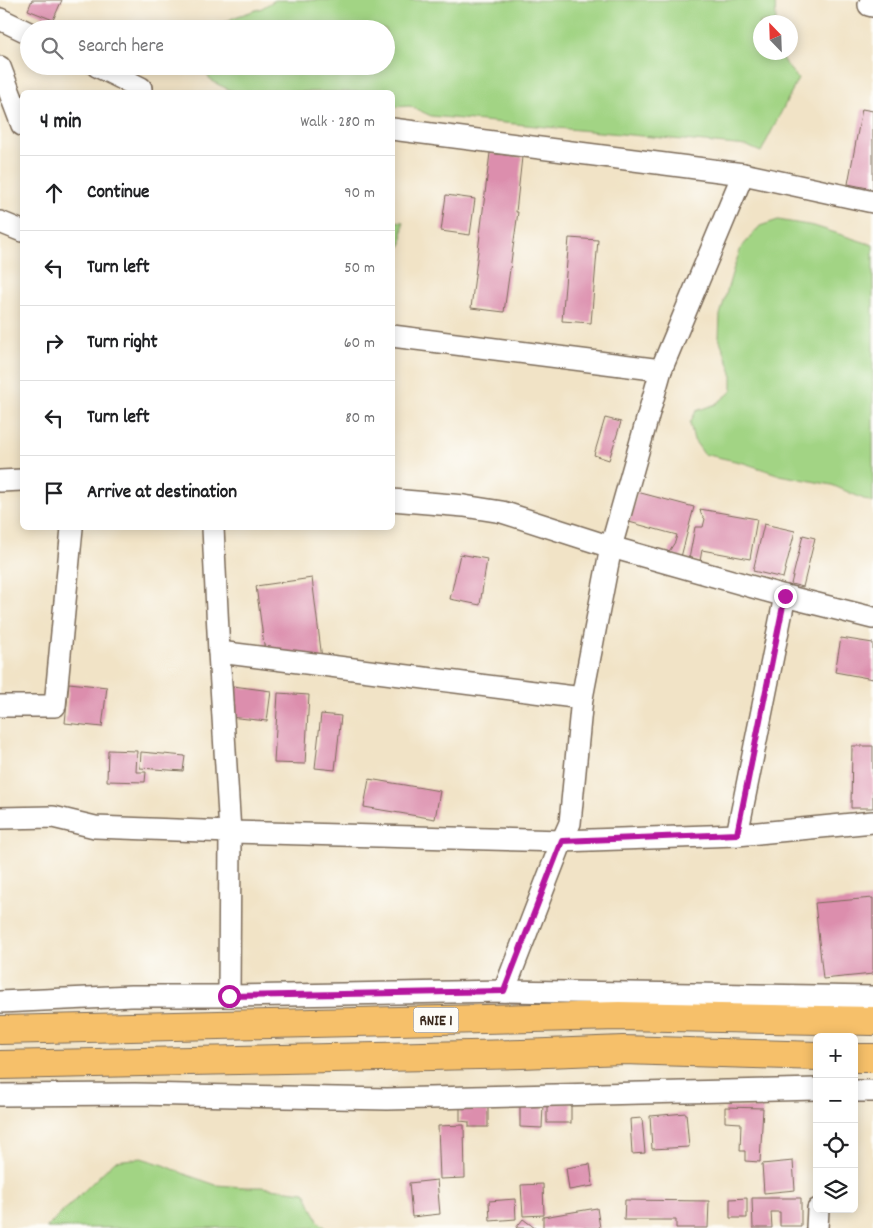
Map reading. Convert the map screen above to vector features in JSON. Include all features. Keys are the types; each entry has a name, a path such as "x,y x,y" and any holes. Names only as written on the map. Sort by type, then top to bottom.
{"highway":[{"name":"RNIE 1","path":"0,1030 619,1016 873,1021"},
{"name":"RNIE 1","path":"0,1065 522,1054 623,1050 813,1056"},
{"path":"858,1058 873,1058"}],"street":[{"path":"0,19 20,29"},
{"path":"0,67 20,120"},
{"path":"115,75 141,88"},
{"path":"395,129 743,174 873,202"},
{"path":"504,991 570,823 582,698 611,547 661,370 743,174"},
{"path":"0,222 20,230"},
{"path":"395,336 661,370"},
{"path":"0,482 20,480"},
{"path":"395,500 464,506 502,512 611,547 785,596 873,618"},
{"path":"0,706 55,706 72,530"},
{"path":"213,530 230,832 229,996"},
{"path":"737,834 785,596"},
{"path":"219,652 582,698"},
{"path":"0,818 53,817 95,827 562,841 737,834 873,822"},
{"path":"0,1002 131,996 504,991 873,996"},
{"path":"0,1095 135,1094 387,1098 813,1089"},
{"path":"858,1090 873,1091"},
{"path":"817,1228 818,1213"}],"green space":[{"path":"275,0 775,0 776,15 753,15 753,60 783,60 798,79 761,152 747,146 431,116 410,106 395,107 395,90 230,90 213,82 207,75 395,75 395,20 229,20 262,8"},
{"path":"778,220 814,226 873,245 873,503 832,485 780,475 744,463 704,454 694,440 690,423 696,411 716,404 732,391 732,373 719,338 720,315 741,248 760,226"},
{"path":"395,221 403,222 402,243 395,255"},
{"path":"141,1158 216,1185 261,1187 305,1192 318,1221 326,1228 46,1228 115,1161"}],"building":[{"path":"32,0 62,0 53,20 28,10"},
{"path":"862,109 873,111 873,189 848,184"},
{"path":"490,153 522,157 516,212 518,212 504,312 471,308"},
{"path":"446,195 475,199 470,235 441,231"},
{"path":"569,238 598,240 591,323 562,321"},
{"path":"605,418 621,422 609,460 594,455"},
{"path":"637,492 694,507 681,557 668,553 677,535 629,522"},
{"path":"700,509 757,519 750,559 702,550 700,561 689,559 695,527 703,527 705,519"},
{"path":"764,524 795,531 783,578 753,571"},
{"path":"803,535 815,538 803,587 791,584"},
{"path":"460,554 487,559 480,605 450,599"},
{"path":"312,578 322,659 265,652 256,586"},
{"path":"841,638 873,643 873,679 835,672"},
{"path":"69,683 107,687 102,727 65,723"},
{"path":"233,686 271,691 267,721 229,717"},
{"path":"278,693 309,695 305,764 274,763"},
{"path":"321,714 341,716 335,770 315,768"},
{"path":"852,746 873,746 873,808 851,808"},
{"path":"108,750 137,751 136,772 146,772 145,782 107,781"},
{"path":"141,752 185,756 183,771 140,768"},
{"path":"369,779 440,791 435,819 364,807"},
{"path":"873,898 873,974 823,979 815,903"},
{"path":"460,1103 488,1104 488,1127 469,1127 469,1122 460,1121"},
{"path":"520,1103 543,1104 542,1128 520,1127"},
{"path":"547,1103 571,1103 571,1123 547,1123"},
{"path":"725,1107 763,1108 760,1162 745,1161 745,1151 740,1151 741,1123 725,1122"},
{"path":"686,1113 689,1147 652,1149 650,1116"},
{"path":"642,1118 645,1153 632,1154 630,1119"},
{"path":"464,1125 465,1178 440,1179 438,1126"},
{"path":"793,1161 795,1190 764,1193 762,1164"},
{"path":"590,1164 593,1186 569,1190 566,1168"},
{"path":"437,1180 440,1214 412,1217 409,1183"},
{"path":"543,1184 544,1215 523,1216 521,1185"},
{"path":"747,1198 747,1218 730,1218 730,1199"},
{"path":"752,1198 801,1198 801,1226 780,1226 780,1212 771,1212 772,1228 753,1228"},
{"path":"515,1199 516,1219 490,1221 489,1201"},
{"path":"625,1200 709,1201 708,1228 676,1228 676,1220 624,1220"},
{"path":"597,1208 600,1228 543,1228 543,1217"},
{"path":"523,1219 535,1228 516,1228"}],"route":[{"path":"229,996 504,991 562,841 737,834 785,596"}]}
